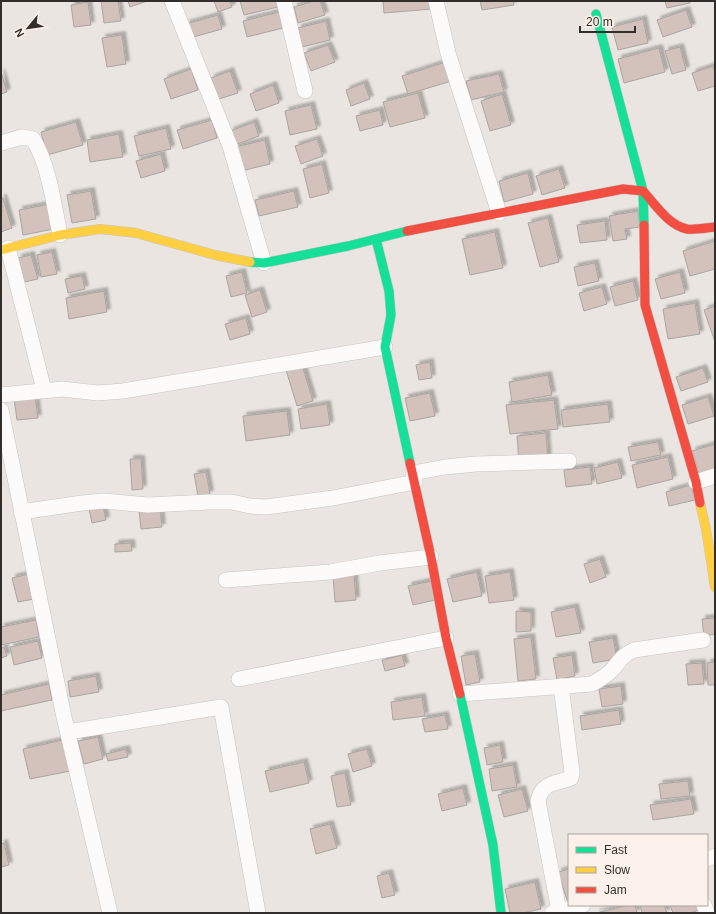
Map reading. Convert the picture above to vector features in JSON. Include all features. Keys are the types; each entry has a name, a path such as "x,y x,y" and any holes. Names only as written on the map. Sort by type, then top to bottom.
{"street":[{"path":"172,1 230,146 264,263"},
{"path":"284,1 305,91"},
{"path":"436,1 448,53 499,214"},
{"path":"596,14 643,191 645,305 696,482 706,529 715,587"},
{"path":"1,143 22,137 33,139 40,149 60,235"},
{"path":"44,390 5,249 60,235 100,229 136,233 215,255 242,261 264,263 348,246 408,231 623,189 643,191 676,224 684,228 696,229 715,227"},
{"path":"376,239 389,292 391,315 385,347 431,557 446,638 460,694 493,845 501,913"},
{"path":"1,395 62,389 98,393 123,391 385,347"},
{"path":"1,410 68,732 110,913"},
{"path":"21,512 82,502 103,501 148,505 232,502 250,506 266,507 333,498 414,478 446,467 569,461"},
{"path":"696,482 715,476"},
{"path":"226,580 330,572 431,557"},
{"path":"239,679 446,638"},
{"path":"460,694 592,684 611,671 625,654 634,650 703,640"},
{"path":"561,686 572,772 571,778 545,787 540,792 538,801 556,912 579,906"},
{"path":"68,732 221,708 258,913"}],"building":[{"path":"101,1 118,1 121,21 104,23"},
{"path":"128,1 147,1 130,7"},
{"path":"214,1 230,1 232,7 218,12"},
{"path":"240,1 281,1 282,6 244,15"},
{"path":"314,1 320,1 325,15 298,23 294,7"},
{"path":"383,1 431,1 432,9 384,13"},
{"path":"480,1 513,1 514,5 482,10"},
{"path":"665,1 690,1 690,3 667,8"},
{"path":"88,2 91,25 74,27 71,5"},
{"path":"686,10 692,27 663,37 657,20"},
{"path":"283,11 287,27 247,37 243,21"},
{"path":"218,15 222,29 190,38 186,24"},
{"path":"643,19 648,43 618,50 612,27"},
{"path":"326,21 330,40 302,47 298,28"},
{"path":"122,35 126,64 107,67 102,38"},
{"path":"328,45 335,62 311,71 304,53"},
{"path":"680,47 686,70 672,74 665,51"},
{"path":"659,48 665,72 624,83 618,59"},
{"path":"449,61 455,80 408,94 402,76"},
{"path":"713,66 715,73 715,86 698,91 692,73"},
{"path":"191,69 198,90 171,99 164,79"},
{"path":"230,71 238,93 219,99 211,78"},
{"path":"1,72 7,92 1,94"},
{"path":"499,74 504,92 471,100 466,81"},
{"path":"364,83 370,99 351,106 346,90"},
{"path":"273,85 279,103 256,111 250,94"},
{"path":"418,93 425,118 390,127 383,102"},
{"path":"502,94 511,125 490,131 481,101"},
{"path":"311,105 317,129 290,135 285,111"},
{"path":"380,110 383,125 360,131 356,116"},
{"path":"212,120 217,138 183,149 177,130"},
{"path":"76,122 83,145 47,155 41,132"},
{"path":"254,122 259,136 235,145 230,131"},
{"path":"166,128 171,149 139,156 134,136"},
{"path":"119,134 123,157 90,162 87,140"},
{"path":"317,139 323,156 301,164 295,146"},
{"path":"265,140 270,164 241,171 235,147"},
{"path":"161,154 165,171 141,178 136,161"},
{"path":"322,164 329,193 310,198 303,169"},
{"path":"559,169 565,188 542,195 536,176"},
{"path":"528,173 533,194 504,202 499,181"},
{"path":"91,191 96,219 72,223 67,195"},
{"path":"294,191 298,207 259,216 255,200"},
{"path":"1,198 3,198 12,228 1,232"},
{"path":"50,204 54,229 23,235 19,210"},
{"path":"638,211 640,227 625,229 627,239 613,241 609,216"},
{"path":"548,218 559,262 540,267 528,223"},
{"path":"605,221 607,240 580,243 577,225"},
{"path":"495,232 503,268 470,275 462,239"},
{"path":"715,241 715,269 690,276 683,251"},
{"path":"52,252 57,274 41,277 37,255"},
{"path":"31,255 38,279 24,282 18,258"},
{"path":"595,263 599,281 578,286 574,267"},
{"path":"242,272 247,293 231,297 226,276"},
{"path":"680,272 685,293 661,299 655,279"},
{"path":"82,276 85,289 68,293 65,279"},
{"path":"633,281 638,300 615,306 610,287"},
{"path":"602,287 607,304 584,311 579,293"},
{"path":"260,290 267,312 252,317 245,295"},
{"path":"104,291 107,312 69,319 66,298"},
{"path":"695,303 700,334 668,339 663,309"},
{"path":"715,306 715,342 704,310"},
{"path":"246,318 250,334 230,340 225,324"},
{"path":"430,362 432,378 419,380 416,365"},
{"path":"302,365 313,401 297,406 286,370"},
{"path":"703,368 708,382 681,391 676,377"},
{"path":"548,375 552,395 512,402 509,382"},
{"path":"430,393 435,416 410,421 405,398"},
{"path":"35,396 38,418 17,420 14,398"},
{"path":"708,397 714,416 688,424 682,405"},
{"path":"554,400 558,429 510,434 506,405"},
{"path":"327,404 330,425 301,429 298,409"},
{"path":"608,404 610,422 563,427 561,410"},
{"path":"287,411 290,435 246,441 243,416"},
{"path":"546,433 548,460 519,462 517,436"},
{"path":"658,442 661,455 631,461 628,447"},
{"path":"715,444 715,473 700,477 692,451"},
{"path":"668,457 673,479 637,488 632,465"},
{"path":"130,459 141,459 143,489 132,490"},
{"path":"618,462 622,478 597,484 594,468"},
{"path":"590,467 592,484 566,487 564,470"},
{"path":"206,472 210,494 198,496 194,474"},
{"path":"691,485 695,500 669,506 666,492"},
{"path":"103,506 106,520 92,523 89,509"},
{"path":"160,508 162,527 141,529 139,510"},
{"path":"131,543 132,551 115,552 115,544"},
{"path":"600,559 606,577 590,583 584,564"},
{"path":"477,572 482,596 453,602 447,579"},
{"path":"510,572 514,600 489,603 485,576"},
{"path":"29,574 34,599 18,602 12,578"},
{"path":"354,575 356,600 335,602 333,576"},
{"path":"431,581 435,600 413,605 408,586"},
{"path":"575,607 581,633 556,637 551,612"},
{"path":"516,611 531,612 531,631 516,632"},
{"path":"715,618 715,634 704,636 702,619"},
{"path":"36,620 39,637 1,645 1,627"},
{"path":"531,637 536,679 518,681 514,639"},
{"path":"613,638 617,659 593,663 589,642"},
{"path":"38,641 42,658 14,665 10,647"},
{"path":"4,647 7,656 1,658 1,648"},
{"path":"475,654 480,682 466,685 461,656"},
{"path":"402,655 405,666 385,671 382,660"},
{"path":"572,655 575,676 557,680 553,658"},
{"path":"715,662 715,685 708,685 707,663"},
{"path":"702,663 704,684 688,685 686,664"},
{"path":"96,676 99,692 70,697 68,681"},
{"path":"49,684 52,700 1,711 1,695"},
{"path":"621,686 623,704 602,707 599,689"},
{"path":"422,697 425,716 393,720 391,702"},
{"path":"619,710 621,724 582,730 580,716"},
{"path":"445,715 448,729 425,732 422,719"},
{"path":"98,737 103,759 84,764 78,741"},
{"path":"63,740 70,771 30,779 23,749"},
{"path":"500,745 503,762 487,765 484,748"},
{"path":"126,749 128,757 108,761 106,754"},
{"path":"367,749 372,766 353,772 348,754"},
{"path":"304,762 309,783 270,792 265,771"},
{"path":"513,765 517,787 492,791 489,769"},
{"path":"345,773 351,805 337,807 331,776"},
{"path":"688,781 690,796 661,799 659,784"},
{"path":"463,788 467,805 442,811 438,794"},
{"path":"522,789 528,811 504,817 498,795"},
{"path":"691,799 694,814 653,820 650,805"},
{"path":"330,824 337,848 316,854 310,829"},
{"path":"4,843 9,865 1,867 1,844"},
{"path":"568,869 568,900 567,900 558,872"},
{"path":"389,873 395,895 382,898 377,876"},
{"path":"535,882 541,909 523,913 510,913 505,889"},
{"path":"625,906 635,906 637,913 596,913"},
{"path":"640,906 664,906 667,913 642,913"},
{"path":"670,906 697,906 699,910 690,913 673,913"}],"traffic: fast":[{"path":"596,14 643,191 644,225"},
{"path":"250,262 264,263 348,246 407,231"},
{"path":"376,239 389,291 391,315 385,347 410,463"},
{"path":"460,694 493,845 501,913"}],"traffic: slow":[{"path":"1,250 60,235 100,229 136,233 215,255 250,262"},
{"path":"700,503 706,529 715,587"}],"traffic: jam":[{"path":"407,231 623,189 643,191 668,219 680,227 687,229 715,227"},
{"path":"644,225 645,305 696,482 700,503"},
{"path":"410,463 431,557 446,638 460,694"}]}
